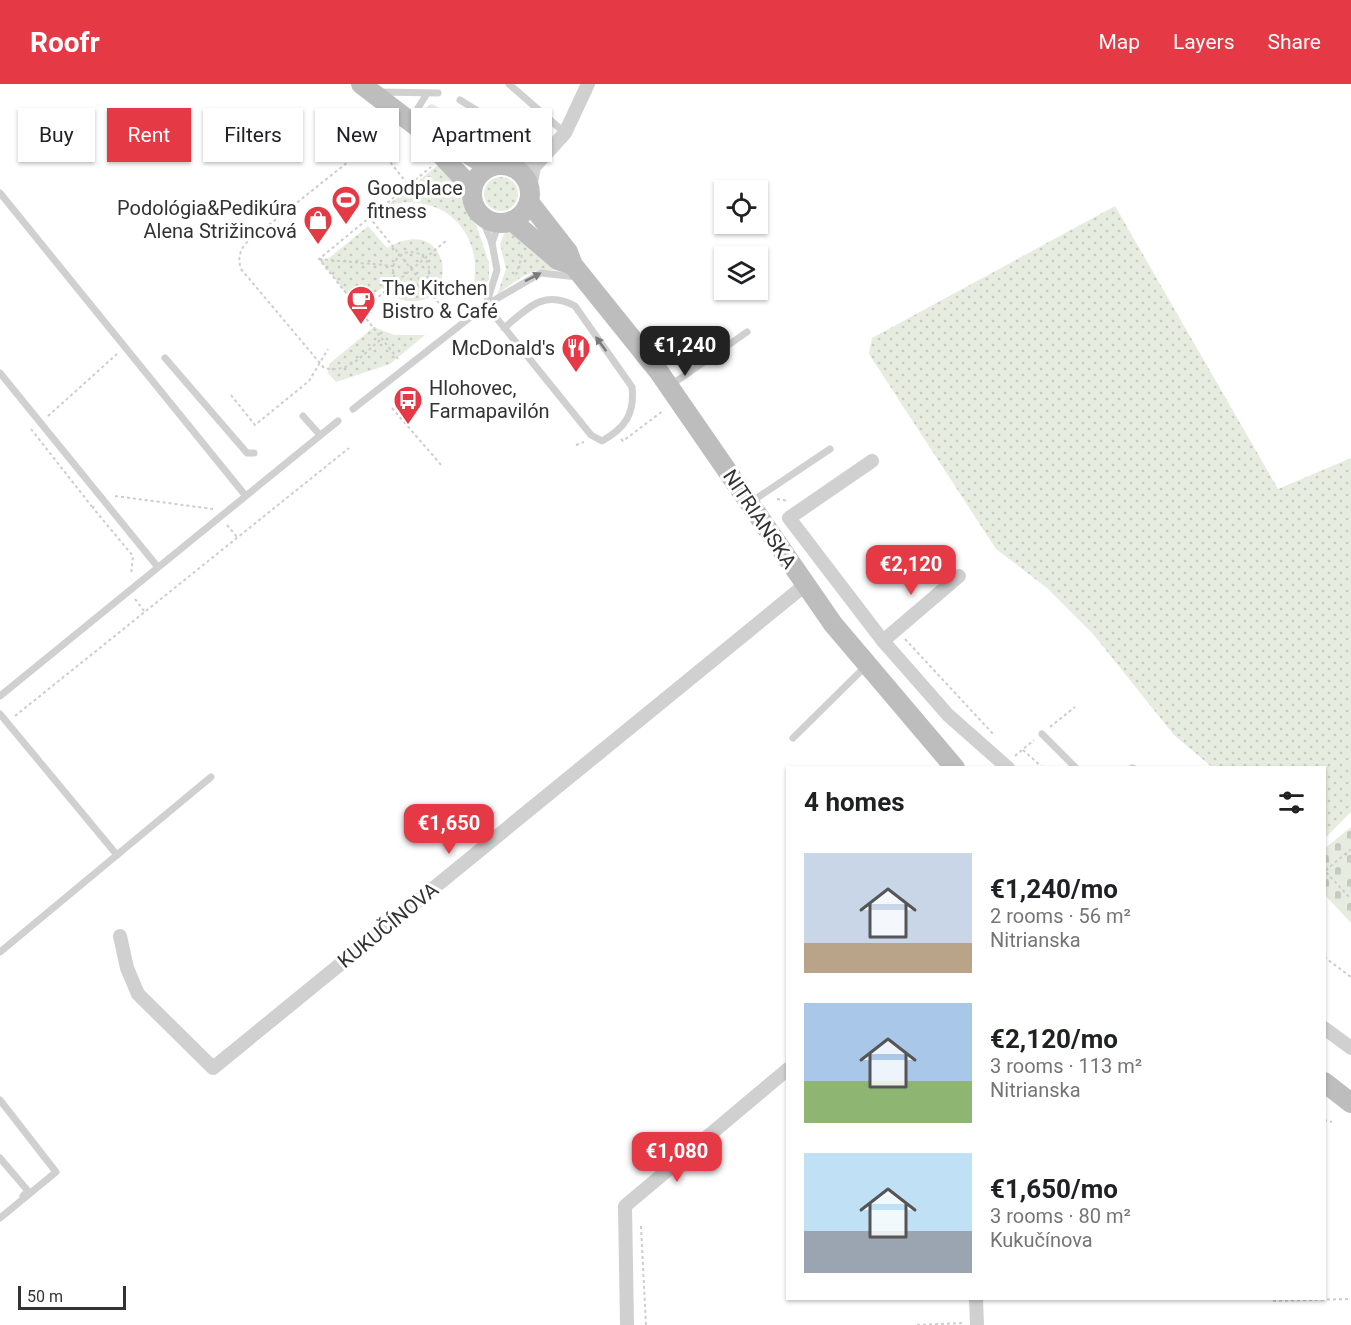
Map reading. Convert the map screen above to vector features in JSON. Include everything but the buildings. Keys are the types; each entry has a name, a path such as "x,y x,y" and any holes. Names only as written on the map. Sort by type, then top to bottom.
{"main road":[{"path":"366,88 411,122"},
{"path":"448,162 472,188"},
{"path":"480,214 472,198 472,188 492,162"},
{"path":"502,162 525,168"},
{"name":"NITRIANSKA","path":"525,168 530,195 579,271 669,386 805,585 867,665 953,766"},
{"path":"506,222 526,210 530,195"},
{"name":"NITRIANSKA","path":"480,214 506,222 558,260 579,271"},
{"path":"1326,1084 1351,1103"}],"street":[{"path":"525,168 565,133 588,84"},
{"name":"NITRIANSKA","path":"872,461 789,518 883,641 948,715 1011,762"},
{"path":"883,641 959,576"},
{"name":"KUKUČÍNOVA","path":"120,936 127,968 138,994 213,1068 805,585"},
{"path":"1326,1029 1351,1048"},
{"path":"627,1325 626,1206 786,1071"},
{"path":"976,1300 977,1324"}],"lane":[{"path":"509,84 565,133"},
{"path":"366,88 426,95 438,93"},
{"path":"422,108 426,95"},
{"path":"460,100 473,108"},
{"path":"0,194 245,495"},
{"path":"480,214 492,243 496,278 486,305"},
{"path":"492,243 506,222"},
{"path":"353,409 486,305 541,273 579,271"},
{"path":"486,305 504,328 591,435 602,441 630,418 634,402 632,387 575,306 564,300 548,298 528,307 504,328"},
{"path":"669,386 747,332"},
{"path":"165,358 247,453 254,453"},
{"path":"0,373 157,566"},
{"path":"303,416 320,435"},
{"path":"0,696 338,421"},
{"path":"749,503 830,450"},
{"path":"794,738 867,665"},
{"path":"2,716 117,855"},
{"path":"1042,734 1074,766"},
{"path":"0,952 211,777"},
{"path":"0,1100 56,1172 0,1216"},
{"path":"0,1158 28,1191 0,1216"}],"path":[{"path":"380,340 348,367 340,370 324,368 241,269 238,261 240,251 245,244 368,146 380,149 410,186"},
{"path":"319,259 432,166"},
{"path":"369,217 442,307"},
{"path":"360,312 447,240"},
{"path":"519,279 516,276 525,248"},
{"path":"412,252 425,258 429,272 423,283 411,288 398,281 394,266 400,256 412,252"},
{"path":"319,259 394,266"},
{"path":"319,259 380,340 405,367"},
{"path":"231,395 255,425 309,381 328,349"},
{"path":"131,354 119,353 30,430 133,556 132,575 122,583 144,611"},
{"path":"392,408 442,466"},
{"path":"2,716 18,716 144,611 349,448"},
{"path":"93,508 103,500 114,496 213,508 237,537"},
{"path":"775,499 795,502 801,510"},
{"path":"896,630 998,740"},
{"path":"1011,762 1075,707"},
{"path":"1023,750 1041,766"},
{"path":"1326,870 1351,849"},
{"path":"1345,853 1351,860"},
{"path":"1326,872 1351,899"},
{"path":"1326,958 1351,977"},
{"path":"1326,1120 1332,1122"},
{"path":"640,1220 646,1325"},
{"path":"1326,1300 1350,1299"},
{"path":"1273,1300 1311,1300"},
{"path":"917,1325 977,1324"}],"green space":[{"path":"432,104 439,108 425,108"},
{"path":"442,162 461,178 465,207 477,227 489,263 489,280 472,294 475,273 474,254 468,237 458,222 428,205 409,202 388,205"},
{"path":"501,177 513,182 518,194 513,206 501,211 489,206 484,194 489,182"},
{"path":"1115,206 1278,489 1351,458 1351,812 1326,837 1326,766 1211,766 1174,735 1093,634 1047,588 996,549 869,354 872,338"},
{"path":"368,226 387,248 409,240 425,241 436,250 442,263 442,277 436,290 425,299 407,301 382,288 368,298 353,302 319,259 328,259"},
{"path":"506,230 511,231 562,272 543,270 527,274 497,295 506,269 500,244"},
{"path":"374,327 394,335 425,335 390,364 336,382 328,373 329,364"},
{"path":"1351,827 1351,923 1326,896 1326,847"}],"place":[{"name":"Goodplace fitness","path":"346,226"},
{"name":"Podológia&Pedikúra Alena Strižincová","path":"318,246"},
{"name":"The Kitchen Bistro & Café","path":"361,326"},
{"name":"McDonald's","path":"576,374"},
{"name":"Hlohovec, Farmapavilón","path":"408,426"}]}
